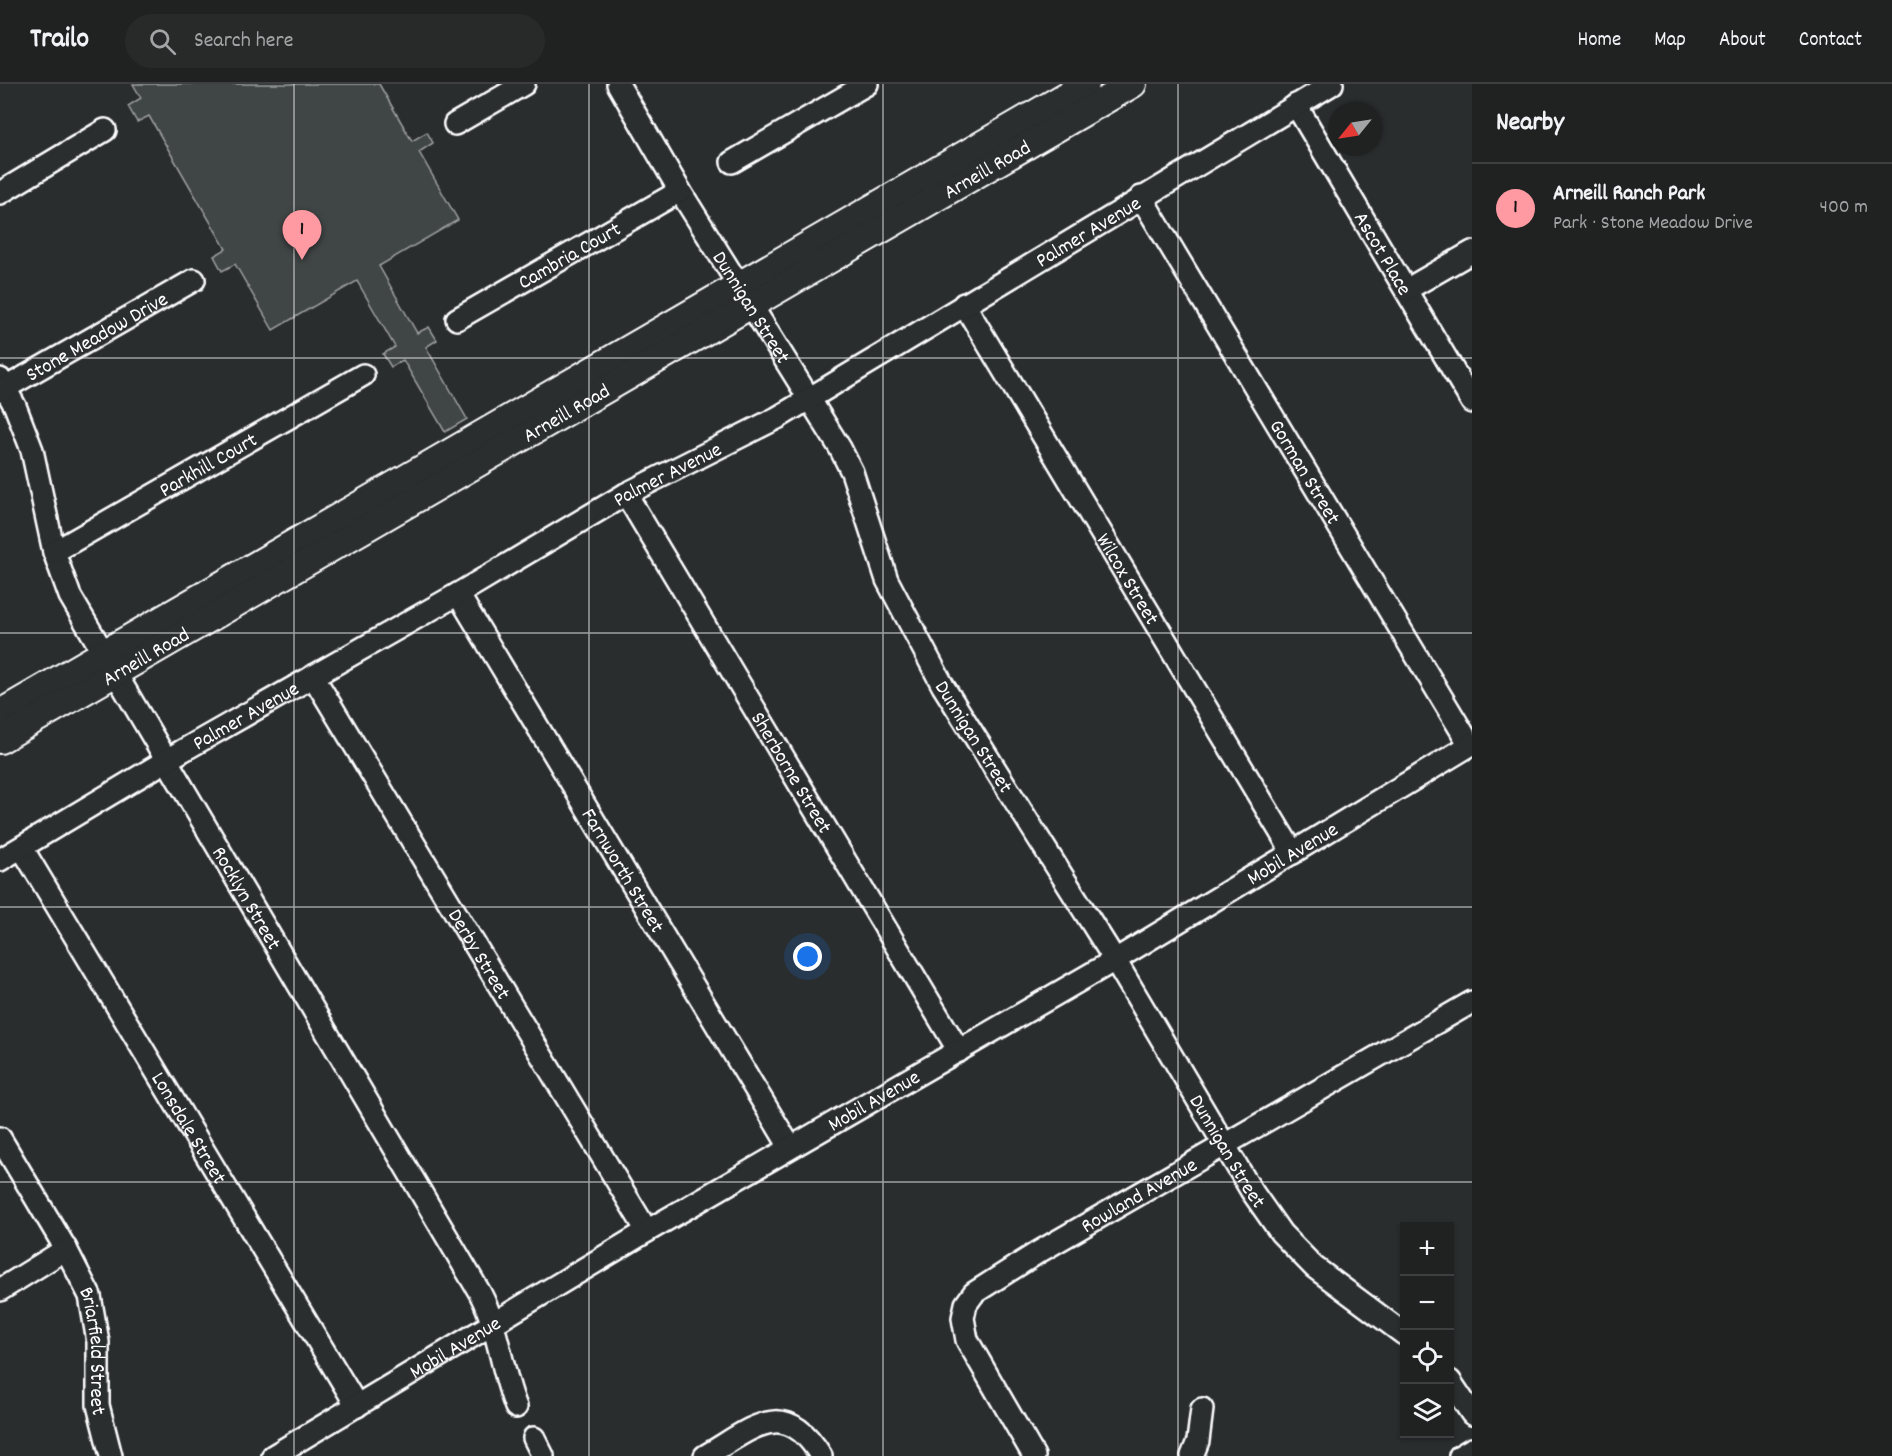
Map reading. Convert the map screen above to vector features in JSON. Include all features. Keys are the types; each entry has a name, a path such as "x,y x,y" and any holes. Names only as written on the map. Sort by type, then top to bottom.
{"main road":[{"name":"Arneill Road","path":"745,296 1086,84"},
{"name":"Arneill Road","path":"0,740 109,664 745,296 1133,84"},
{"name":"Arneill Road","path":"0,713 109,664"}],"street":[{"path":"455,124 524,84"},
{"name":"Dunnigan Street","path":"618,84 680,191 852,472 887,580 943,686 1115,960 1251,1190 1281,1233 1314,1267 1400,1331"},
{"path":"732,162 867,84"},
{"name":"Palmer Avenue","path":"0,860 626,494 777,418 1332,84"},
{"name":"Ascot Place","path":"1296,105 1472,402"},
{"path":"0,194 105,130"},
{"name":"Cambria Court","path":"457,319 680,191"},
{"name":"Gorman Street","path":"1141,197 1471,745"},
{"path":"1406,290 1472,252"},
{"name":"Stone Meadow Drive","path":"2,386 194,280"},
{"name":"Wilcox Street","path":"964,304 1293,853"},
{"name":"Parkhill Court","path":"54,552 363,375"},
{"name":"Rocklyn Street","path":"2,386 15,406 32,450 54,552 70,596 475,1283 494,1323 508,1389 516,1407"},
{"name":"Sherborne Street","path":"626,494 959,1051"},
{"name":"Farnworth Street","path":"458,594 790,1147"},
{"name":"Derby Street","path":"313,676 646,1231"},
{"name":"Mobil Avenue","path":"273,1456 646,1231 1115,960 1471,745"},
{"name":"Lonsdale Street","path":"22,848 357,1406"},
{"name":"Rowland Avenue","path":"1034,1456 982,1370 964,1332 963,1318 966,1304 974,1293 1037,1253 1472,1002"},
{"name":"Briarfield Street","path":"0,1138 83,1278 94,1314 98,1342 98,1405 111,1456"},
{"path":"0,1290 66,1249"},
{"path":"1451,1384 1472,1414"},
{"path":"1192,1456 1198,1441 1202,1409"},
{"path":"705,1456 761,1423 778,1422 789,1424 810,1437 821,1456"},
{"path":"1460,1456 1472,1449"}],"shaded area":[{"path":"133,84 379,84 412,141 427,132 433,143 419,152 458,220 379,266 417,333 429,327 437,340 426,347 467,419 445,432 403,360 391,367 383,354 395,347 357,281 273,330 235,264 222,271 214,256 226,249 149,116 137,122 128,106 141,98"}],"place":[{"name":"Arneill Ranch Park","path":"302,260"}]}
